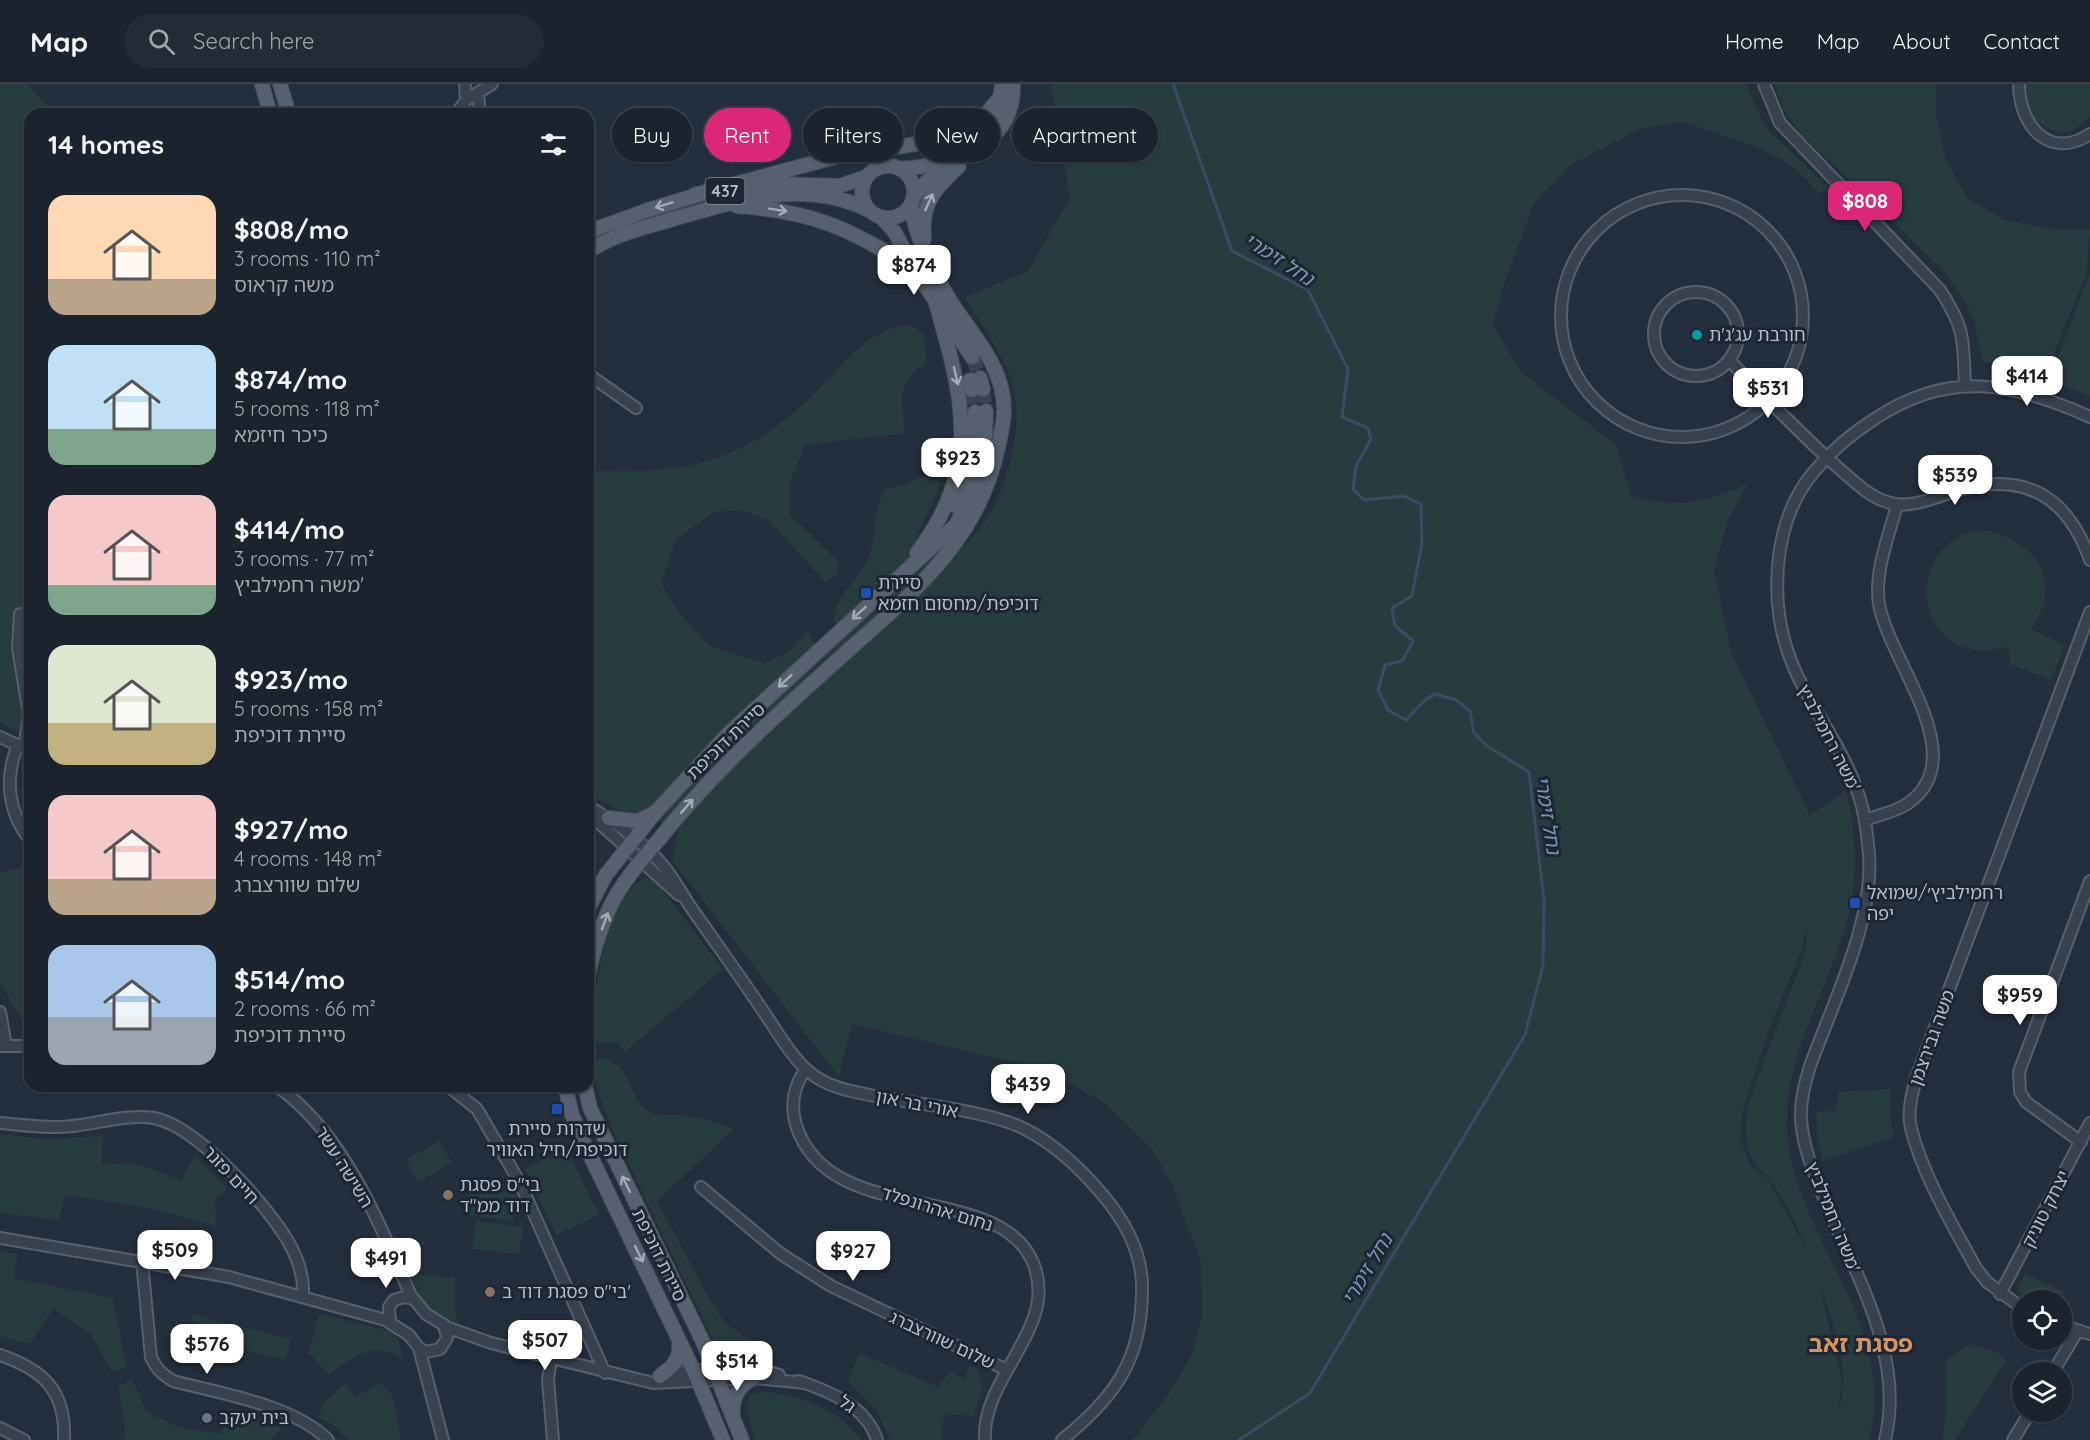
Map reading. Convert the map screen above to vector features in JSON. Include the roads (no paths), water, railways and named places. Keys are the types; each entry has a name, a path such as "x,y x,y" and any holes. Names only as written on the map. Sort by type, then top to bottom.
{"main road":[{"path":"262,84 268,108"},
{"path":"280,84 287,108"},
{"path":"1000,130 1011,105 1013,84"},
{"path":"968,357 894,231 882,218 868,210 862,194 866,177 880,167 918,169 963,149 990,126 1002,90"},
{"path":"694,195 843,155 953,136 980,122 1002,90"},
{"path":"882,218 896,217 912,201 921,185 955,162"},
{"path":"927,259 923,220 926,207 933,193 964,162"},
{"path":"898,168 911,180 913,222 927,259"},
{"name":"437","path":"594,230 694,195 782,184 839,186 866,177"},
{"name":"437","path":"594,249 628,231 720,204 772,194 833,197 868,210"},
{"path":"720,204 767,208 820,219 870,240 915,270"},
{"name":"סיירת דוכיפת","path":"594,958 609,909 645,856 706,783 939,566 966,528 989,483 1004,409 995,367 945,293 927,259"},
{"path":"900,576 931,535 948,505 957,476 962,415 959,390 938,306"},
{"name":"סיירת דוכיפת","path":"594,897 605,876 654,814 728,734 918,561 947,523 961,496 971,462 980,412"},
{"path":"609,818 638,821 654,814"},
{"name":"סיירת דוכיפת","path":"566,1092 572,1116 679,1339 723,1440"},
{"name":"סיירת דוכיפת","path":"586,1092 590,1108 717,1374 742,1440"},
{"path":"660,1376 677,1361 680,1351 679,1339"},
{"path":"733,1415 735,1397 746,1382 754,1378"}],"street":[{"path":"465,84 466,100"},
{"path":"460,108 466,100 492,84"},
{"path":"1764,84 1780,123 1940,290 1956,314 1963,331 1965,386"},
{"path":"2019,84 2019,99 2027,122 2046,141 2079,142 2090,134"},
{"path":"478,94 479,108"},
{"path":"1680,195 1723,202 1741,210 1767,229 1790,261 1797,279 1803,322 1794,364 1768,400 1751,416 1727,429 1698,436 1670,437 1640,430 1612,415 1588,393 1573,370 1564,343 1561,317 1565,286 1572,265 1586,243 1609,220 1632,206 1661,197 1680,195"},
{"path":"1688,293 1709,294 1719,299 1728,306 1738,328 1738,341 1729,360 1706,375 1690,376 1666,364 1654,340 1656,321 1662,309 1671,301 1688,293"},
{"path":"1729,360 1827,458 1871,496 1897,505 1915,504 1958,490 1992,484 2022,487 2044,496 2071,519 2090,560"},
{"path":"594,378 636,408"},
{"name":"משה רחמילביץ'","path":"1885,1440 1891,1406 1886,1357 1875,1318 1809,1160 1801,1120 1804,1086 1856,939 1868,896 1869,855 1865,820 1851,776 1793,666 1779,606 1778,569 1785,532 1803,488 1827,458 1848,438 1898,404 1934,390 1965,386 2020,390 2090,417"},
{"path":"1865,820 1900,807 1916,797 1931,777 1935,764 1935,751 1926,719 1889,637 1879,601 1881,569 1897,505"},
{"name":"משה גבירצמן","path":"2012,1302 1987,1282 1976,1268 1929,1176 1911,1128 1912,1093 2090,612"},
{"path":"20,614 18,648 24,685"},
{"path":"0,736 24,748 12,759 11,801 24,833"},
{"path":"594,809 609,818 630,844"},
{"path":"594,817 630,844"},
{"name":"אורי בר און","path":"630,844 645,856 690,906 806,1069 831,1086 987,1118 1023,1128 1062,1153 1081,1169 1111,1206 1130,1236 1137,1254 1142,1278 1139,1330 1124,1374 1113,1392 1101,1407 1062,1440"},
{"path":"2080,1142 2026,1102 2020,1092 2019,1072 2090,881"},
{"path":"0,1012 3,1046 24,1046"},
{"name":"נחום אהרונפלד","path":"806,1069 796,1088 794,1120 804,1145 821,1165 853,1185 976,1218 1011,1233 1021,1242 1035,1269 1037,1301 1026,1335 991,1402 985,1440"},
{"name":"השישה עשר","path":"284,1092 309,1114 341,1155 380,1226 412,1298"},
{"path":"456,1092 477,1109 520,1183 605,1373"},
{"name":"חיים פזנר","path":"0,1123 62,1127 141,1116 162,1120 178,1127 211,1150 279,1228 289,1243 301,1270 303,1295"},
{"name":"יצחק טוניק","path":"2000,1294 2090,1123"},
{"name":"שלום שוורצברג","path":"701,1187 781,1254 831,1286 1007,1370"},
{"path":"0,1238 229,1277 303,1295 389,1321 394,1328 409,1335 418,1348 428,1377 443,1440"},
{"name":"השישה עשר","path":"389,1321 399,1281 394,1260"},
{"path":"142,1261 152,1357 156,1367 163,1375 173,1381 250,1402 295,1419 328,1440"},
{"path":"352,1309 374,1310 412,1298 426,1314 439,1320 446,1327 491,1343 633,1379 669,1384 696,1376"},
{"path":"428,1377 429,1365 447,1335 446,1327"},
{"path":"2072,1330 2090,1334"},
{"path":"2059,1362 2077,1332"},
{"path":"418,1348 429,1352 463,1341 491,1343"},
{"path":"0,1354 26,1365 48,1382 60,1403 64,1417 64,1440"},
{"path":"551,1358 548,1392 553,1440"},
{"name":"גל","path":"696,1376 760,1370 805,1383 833,1393 858,1411 874,1431 877,1440"},
{"name":"גל","path":"717,1374 805,1383"},
{"path":"633,1379 696,1376"},
{"path":"2013,1440 2024,1422"},
{"path":"0,1428 24,1440"}],"waterway":[{"name":"נחל זימרי","path":"1173,84 1232,251 1308,290 1348,369 1342,417 1368,428 1371,439 1356,466 1353,489 1364,500 1404,496 1421,504 1422,543 1412,596 1392,608 1395,626 1413,641 1402,661 1385,665 1378,690 1388,710 1406,720 1425,700 1435,694 1456,700 1470,711 1474,733 1487,746 1529,772 1544,900 1543,965 1525,1035 1310,1393 1239,1440"}],"tunnel":[{"path":"972,357 980,378"},
{"path":"983,389 986,411"},
{"path":"972,390 975,412"}],"place":[{"name":"חורבת עג'ג'ת","path":"1697,335"},
{"name":"סיירת דוכיפת/מחסום חזמא","path":"866,593"},
{"name":"רחמילביץ׳/שמואל יפה","path":"1855,903"},
{"name":"שדרות סיירת דוכיפת/חיל האוויר","path":"557,1109"},
{"name":"בי\"ס פסגת דוד ממ\"ד","path":"448,1195"},
{"name":"בי\"ס פסגת דוד ב'","path":"490,1292"},
{"name":"בית יעקב","path":"207,1418"}],"district":[{"name":"פסגת זאב","path":"1861,1344"}]}
